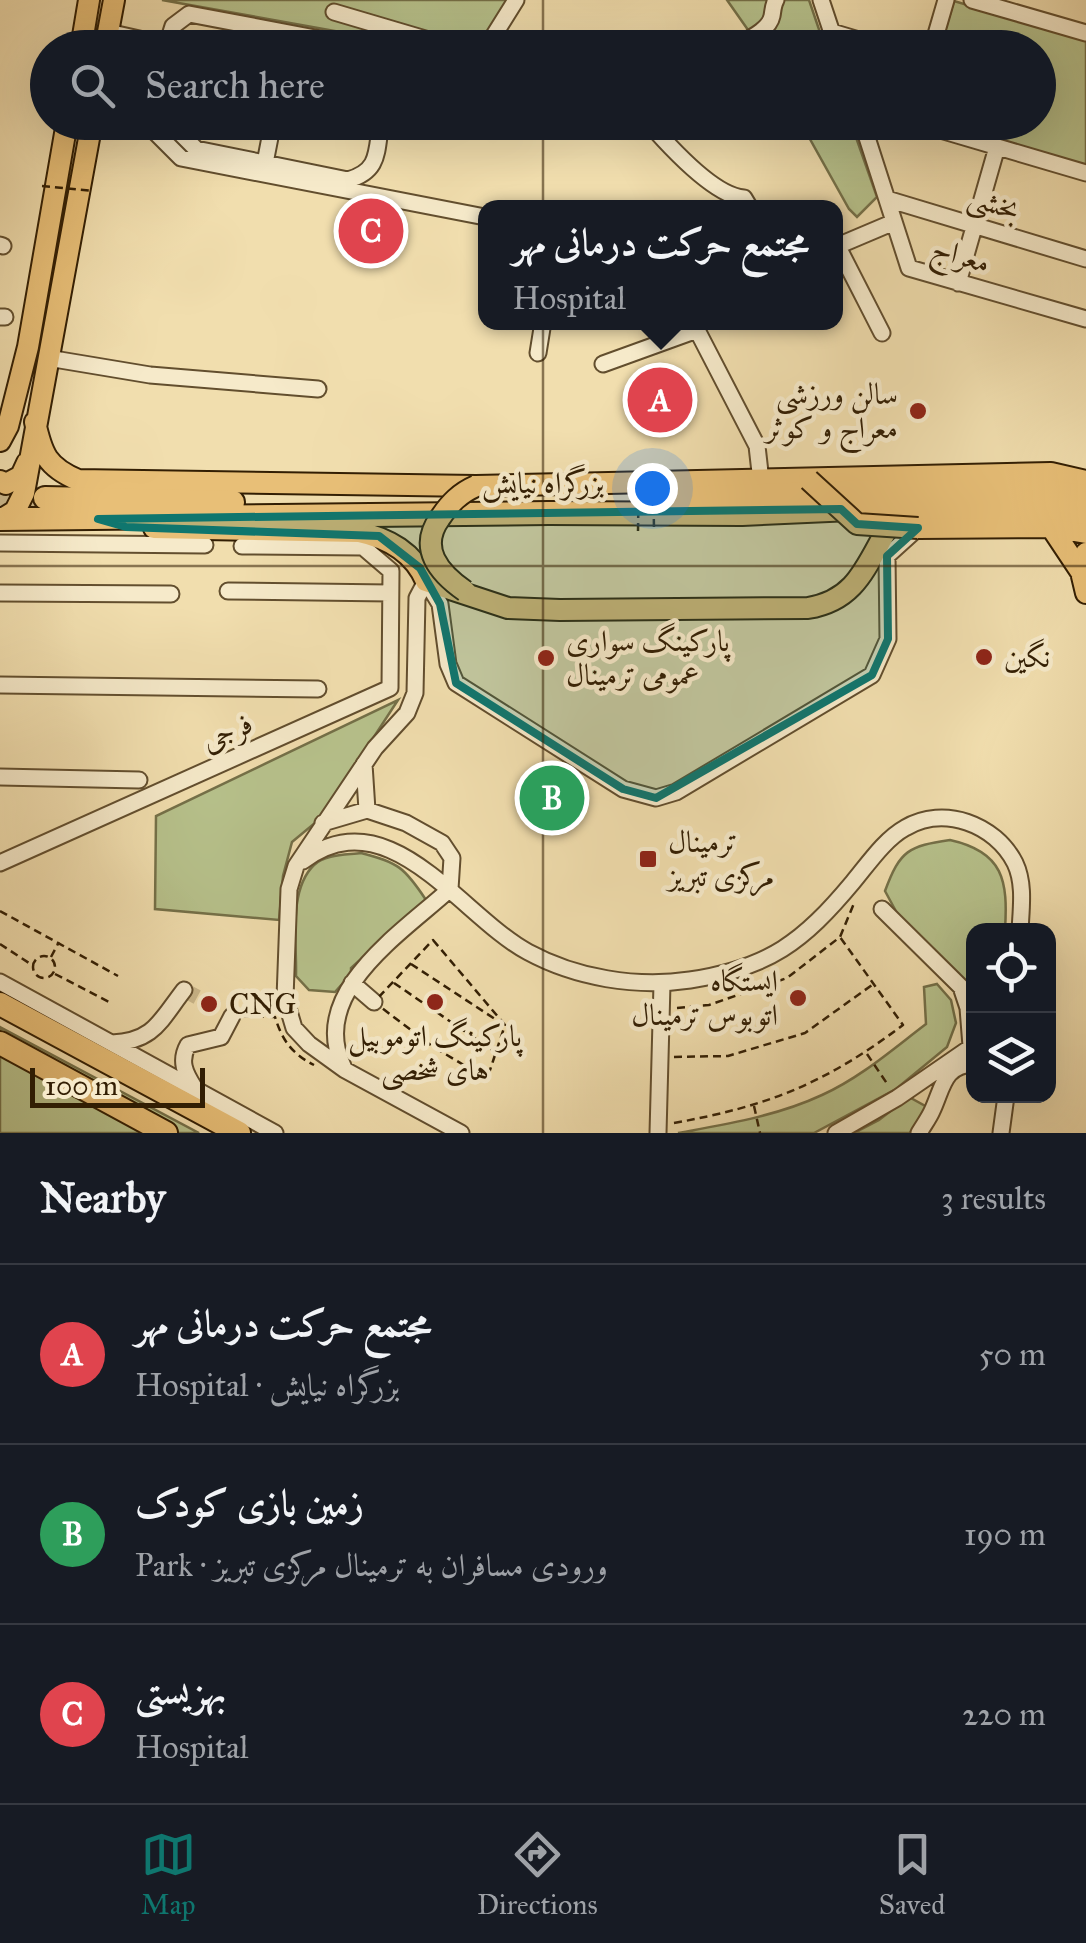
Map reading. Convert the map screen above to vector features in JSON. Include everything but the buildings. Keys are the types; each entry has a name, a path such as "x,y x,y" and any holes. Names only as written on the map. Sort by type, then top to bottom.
{"highway":[{"name":"بزرگراه نیایش","path":"45,498 242,502 548,500 1026,491 1086,496"},
{"name":"بزرگراه نیایش","path":"1,519 742,514 912,507 1043,507 1086,513"},
{"path":"0,1004 239,1133"},
{"path":"0,1043 166,1133"}],"main road":[{"path":"83,30 89,0"},
{"path":"109,30 114,0"},
{"path":"3,434 28,347 64,140"},
{"path":"1,519 20,504 89,140"},
{"path":"36,422 39,442 52,467 78,480 476,486 1051,473 1086,481"},
{"path":"0,481 6,484 21,476 30,456"},
{"path":"809,480 857,524 918,528 1051,527 1086,533"},
{"path":"465,592 444,577 432,558 429,542 434,526 447,508 462,492 476,486"},
{"path":"98,519 126,527 359,532 379,536 403,551 420,568 426,581 508,608 560,610 829,605 852,589 889,526"},
{"path":"1051,527 1083,563 1086,593"}],"street":[{"path":"497,30 516,0"},
{"path":"762,30 772,19 772,4 776,0"},
{"path":"821,0 831,30"},
{"path":"937,30 946,0"},
{"path":"972,0 1086,33"},
{"path":"1034,18 1038,0"},
{"path":"334,12 395,30"},
{"path":"172,30 189,14 273,30"},
{"path":"163,140 181,158 478,216"},
{"path":"187,140 196,149 348,180 365,175 373,164 378,140"},
{"path":"265,163 269,140"},
{"path":"667,140 715,186 745,200"},
{"name":"معراج","path":"868,140 909,268 1086,319"},
{"path":"973,140 1086,173"},
{"path":"958,283 997,147"},
{"name":"بخشی","path":"887,200 1086,259"},
{"path":"843,243 894,222"},
{"path":"843,259 882,334"},
{"path":"538,353 541,330"},
{"path":"603,364 697,330 757,446 762,481"},
{"path":"48,358 150,375 318,389"},
{"path":"426,581 440,604 448,664 456,682 623,789 656,798 676,792 872,675 888,639 887,556 918,528"},
{"path":"0,544 205,545"},
{"path":"228,591 390,592 391,571 363,547 242,546"},
{"path":"426,581 417,598 415,693 407,713 364,764 296,866 289,890 284,998 294,1028 309,1044 345,1070 461,1133"},
{"name":"فرجی","path":"0,863 390,688 390,592"},
{"path":"0,594 171,594"},
{"path":"0,685 318,689"},
{"path":"364,764 367,810"},
{"path":"0,777 138,780"},
{"path":"323,822 367,810 406,822 442,843 452,858 450,889 352,983 338,1010 335,1049 345,1070"},
{"path":"296,866 315,852 361,842 407,857 527,952 603,978 662,984 742,969 776,953 816,925 904,828 930,818 964,820 993,836 1015,864 1022,894 1020,923"},
{"path":"882,908 961,986 969,1013"},
{"path":"0,982 275,1133"},
{"path":"352,983 374,1002"},
{"path":"658,1129 662,984"},
{"path":"112,1043 134,1042 150,1034 184,990"},
{"path":"196,1091 185,1072 183,1055 188,1045 220,1037 232,1016"},
{"path":"836,1133 897,1098 966,1050"},
{"path":"919,1133 933,1110 942,1080 966,1064"},
{"path":"1002,1133 1005,1103"}],"path":[{"path":"42,186 93,192"},
{"path":"653,467 654,530"},
{"path":"638,530 639,468"},
{"path":"0,911 118,976"},
{"path":"658,1129 754,1106 828,1077 903,1025 840,937"},
{"path":"432,940 504,1025 486,1080 374,1002 432,940"},
{"path":"50,958 59,942"},
{"path":"0,944 34,965 36,974 44,978 54,973"},
{"path":"34,965 45,956 55,964 54,973"},
{"path":"410,963 504,1025"},
{"path":"54,973 111,1003"},
{"path":"393,982 495,1053"},
{"path":"660,1055 728,1056 805,1032 874,984"},
{"path":"232,1016 275,1017"},
{"path":"866,1053 897,1098"},
{"path":"754,1106 760,1133"}],"highlighted area":[{"path":"841,509 857,524 918,528 887,556 888,639 872,675 656,798 623,789 456,683 440,604 420,568 379,536 126,527 98,519"}],"green space":[{"path":"162,0 514,0 495,30 329,30"},
{"path":"727,0 809,0 819,30 748,30"},
{"path":"954,1 1052,30 945,30"},
{"path":"1056,31 1086,40 1086,166 998,140 1056,140"},
{"path":"810,140 857,140 877,197 857,217"},
{"path":"398,700 321,818 292,842 283,876 279,920 155,909 156,816"},
{"path":"950,840 968,845 992,861 1003,883 1005,923 966,923 966,982 898,915 885,891 901,858 925,845"},
{"path":"361,853 400,868 426,900 351,968 351,974 335,992 309,990 296,976 300,888 319,861"},
{"path":"937,984 951,1000 956,1023 947,1047 896,1089 814,1133 678,1133 770,1114 850,1080 926,1024 924,987"},
{"path":"0,1027 199,1133 0,1133"},
{"path":"909,1097 927,1107 910,1133 854,1133 879,1120"}],"tunnel":[{"path":"0,497 38,497"},
{"path":"184,990 232,1016"}],"place":[{"name":"بهزیستی","path":"371,231"},
{"name":"مجتمع حرکت درمانی مهر","path":"660,400"},
{"name":"سالن ورزشی معراج و کوثر","path":"918,411"},
{"name":"نگین","path":"984,657"},
{"name":"پارکینگ سواری عمومی ترمینال","path":"546,658"},
{"name":"زمین بازی کودک","path":"552,798"},
{"name":"ترمینال مرکزی تبریز","path":"648,859"},
{"name":"ایستگاه اتوبوس ترمینال","path":"798,998"},
{"name":"پارکینگ اتوموبیل های شخصی","path":"435,1002"},
{"name":"CNG","path":"209,1004"}]}
